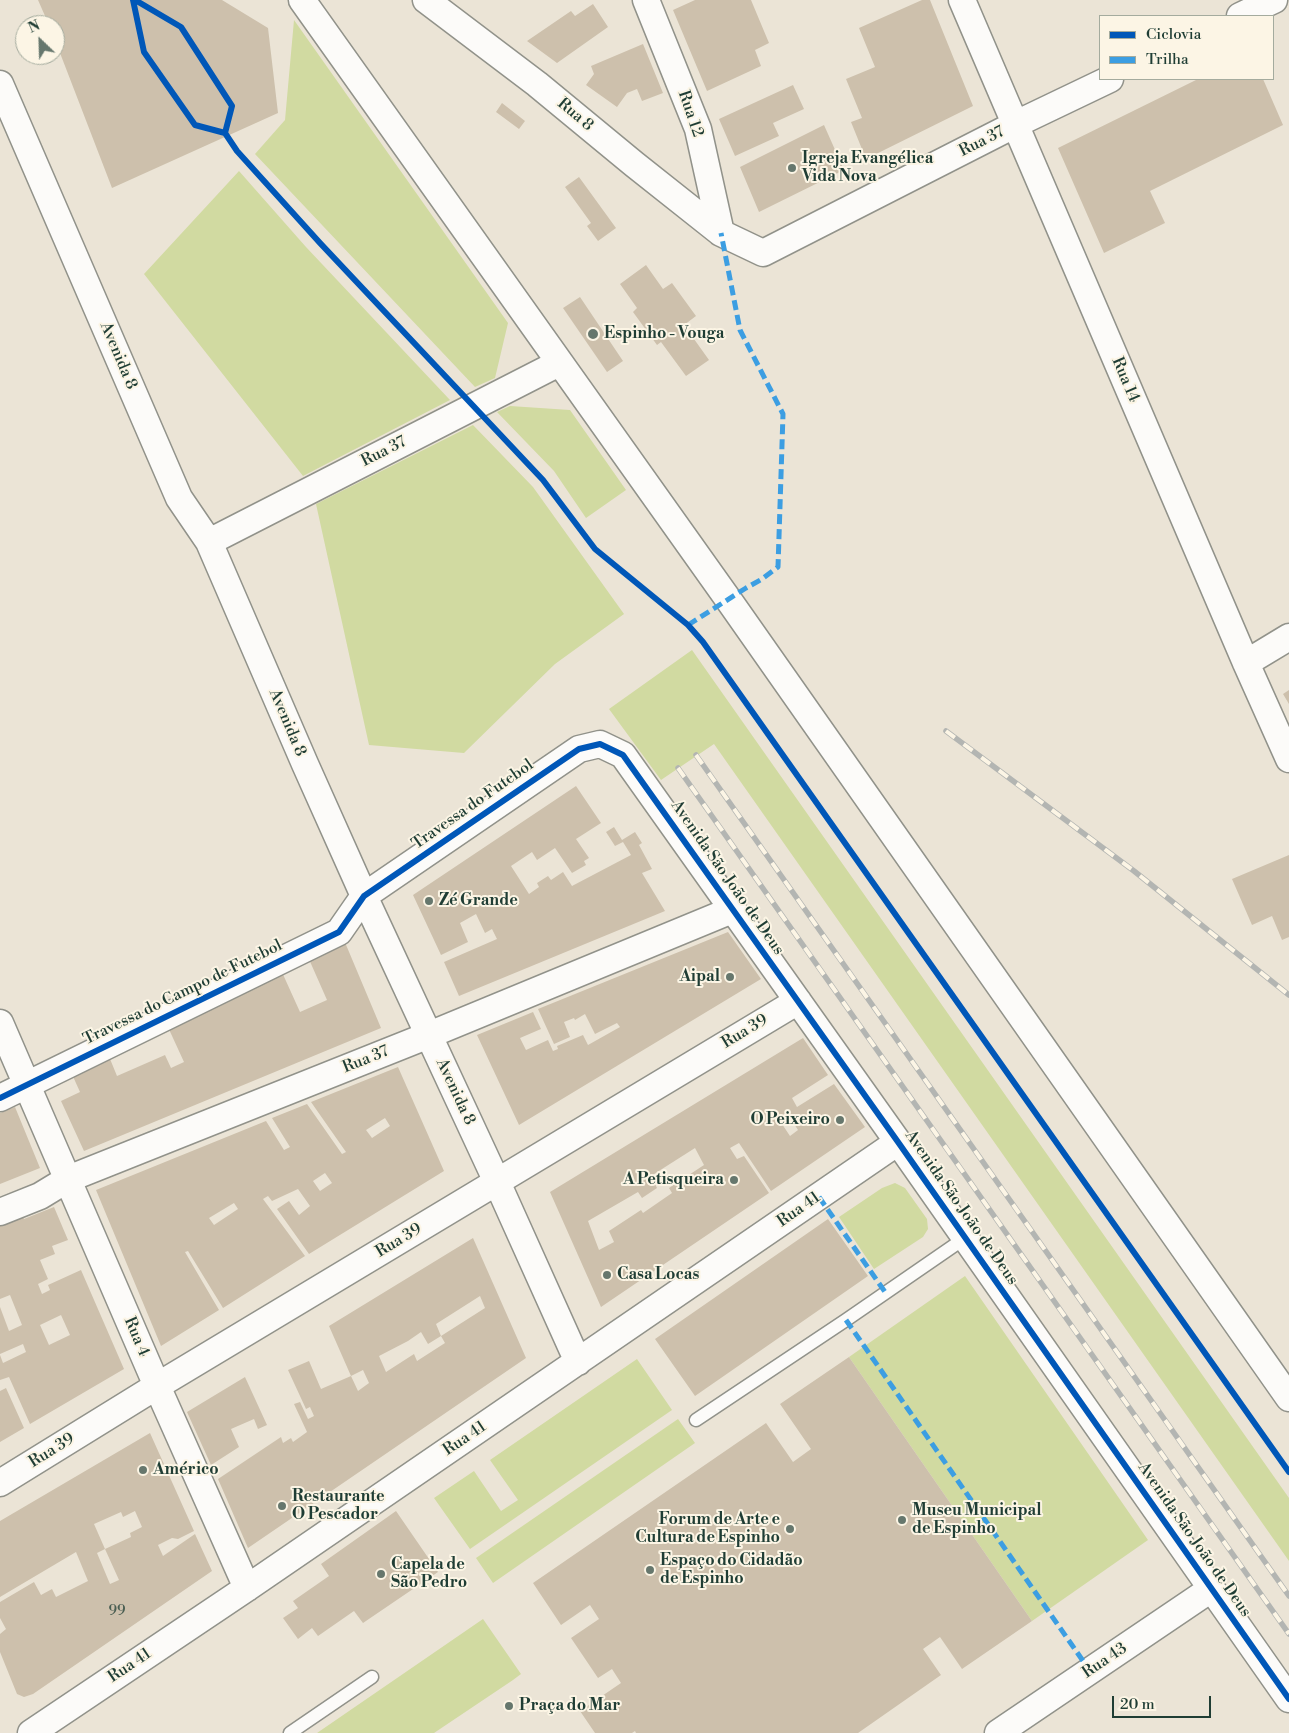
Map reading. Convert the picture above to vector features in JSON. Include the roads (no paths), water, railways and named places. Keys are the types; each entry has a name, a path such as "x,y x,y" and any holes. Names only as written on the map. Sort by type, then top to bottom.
{"street":[{"path":"302,0 745,624 1289,1398"},
{"name":"Rua 8","path":"426,0 537,84 721,233"},
{"name":"Rua 12","path":"646,0 698,129 721,233"},
{"name":"Rua 14","path":"962,0 1246,663 1289,759"},
{"path":"1242,15 1274,0"},
{"name":"Rua 37","path":"721,233 763,254 1016,124 1108,80"},
{"name":"Avenida 8","path":"0,84 179,498 209,542 364,896 497,1182 578,1362"},
{"name":"Rua 37","path":"209,542 559,364"},
{"path":"1246,663 1289,637"},
{"name":"Travessa do Futebol","path":"364,896 579,749 600,744"},
{"name":"Avenida São João de Deus","path":"600,744 623,755 898,1142 1289,1699"},
{"name":"Travessa do Campo de Futebol","path":"0,1098 339,932 364,896"},
{"name":"Rua 37","path":"0,1212 40,1196 68,1179 429,1035 732,910"},
{"name":"Rua 39","path":"0,1483 157,1386 798,1001"},
{"name":"Rua 4","path":"0,1023 157,1386 247,1588"},
{"name":"Rua 41","path":"31,1733 247,1588 898,1142"},
{"name":"Rua 43","path":"998,1733 1211,1589"}],"lane":[{"path":"696,1420 965,1238"},
{"path":"290,1733 372,1677"}],"railway":[{"path":"946,731 1134,871 1289,995"},
{"path":"696,755 1289,1596"},
{"path":"678,768 1289,1634"}],"place":[{"name":"Igreja Evangélica Vida Nova","path":"792,168"},
{"name":"Espinho - Vouga","path":"593,334"},
{"name":"Zé Grande","path":"429,901"},
{"name":"Aipal","path":"730,977"},
{"name":"O Peixeiro","path":"840,1120"},
{"name":"A Petisqueira","path":"734,1180"},
{"name":"Casa Locas","path":"607,1275"},
{"name":"Américo","path":"143,1470"},
{"name":"Restaurante O Pescador","path":"282,1506"},
{"name":"Museu Municipal de Espinho","path":"902,1520"},
{"name":"Forum de Arte e Cultura de Espinho","path":"790,1529"},
{"name":"Espaço do Cidadão de Espinho","path":"650,1570"},
{"name":"Capela de São Pedro","path":"381,1574"},
{"name":"Praça do Mar","path":"509,1706"}]}
